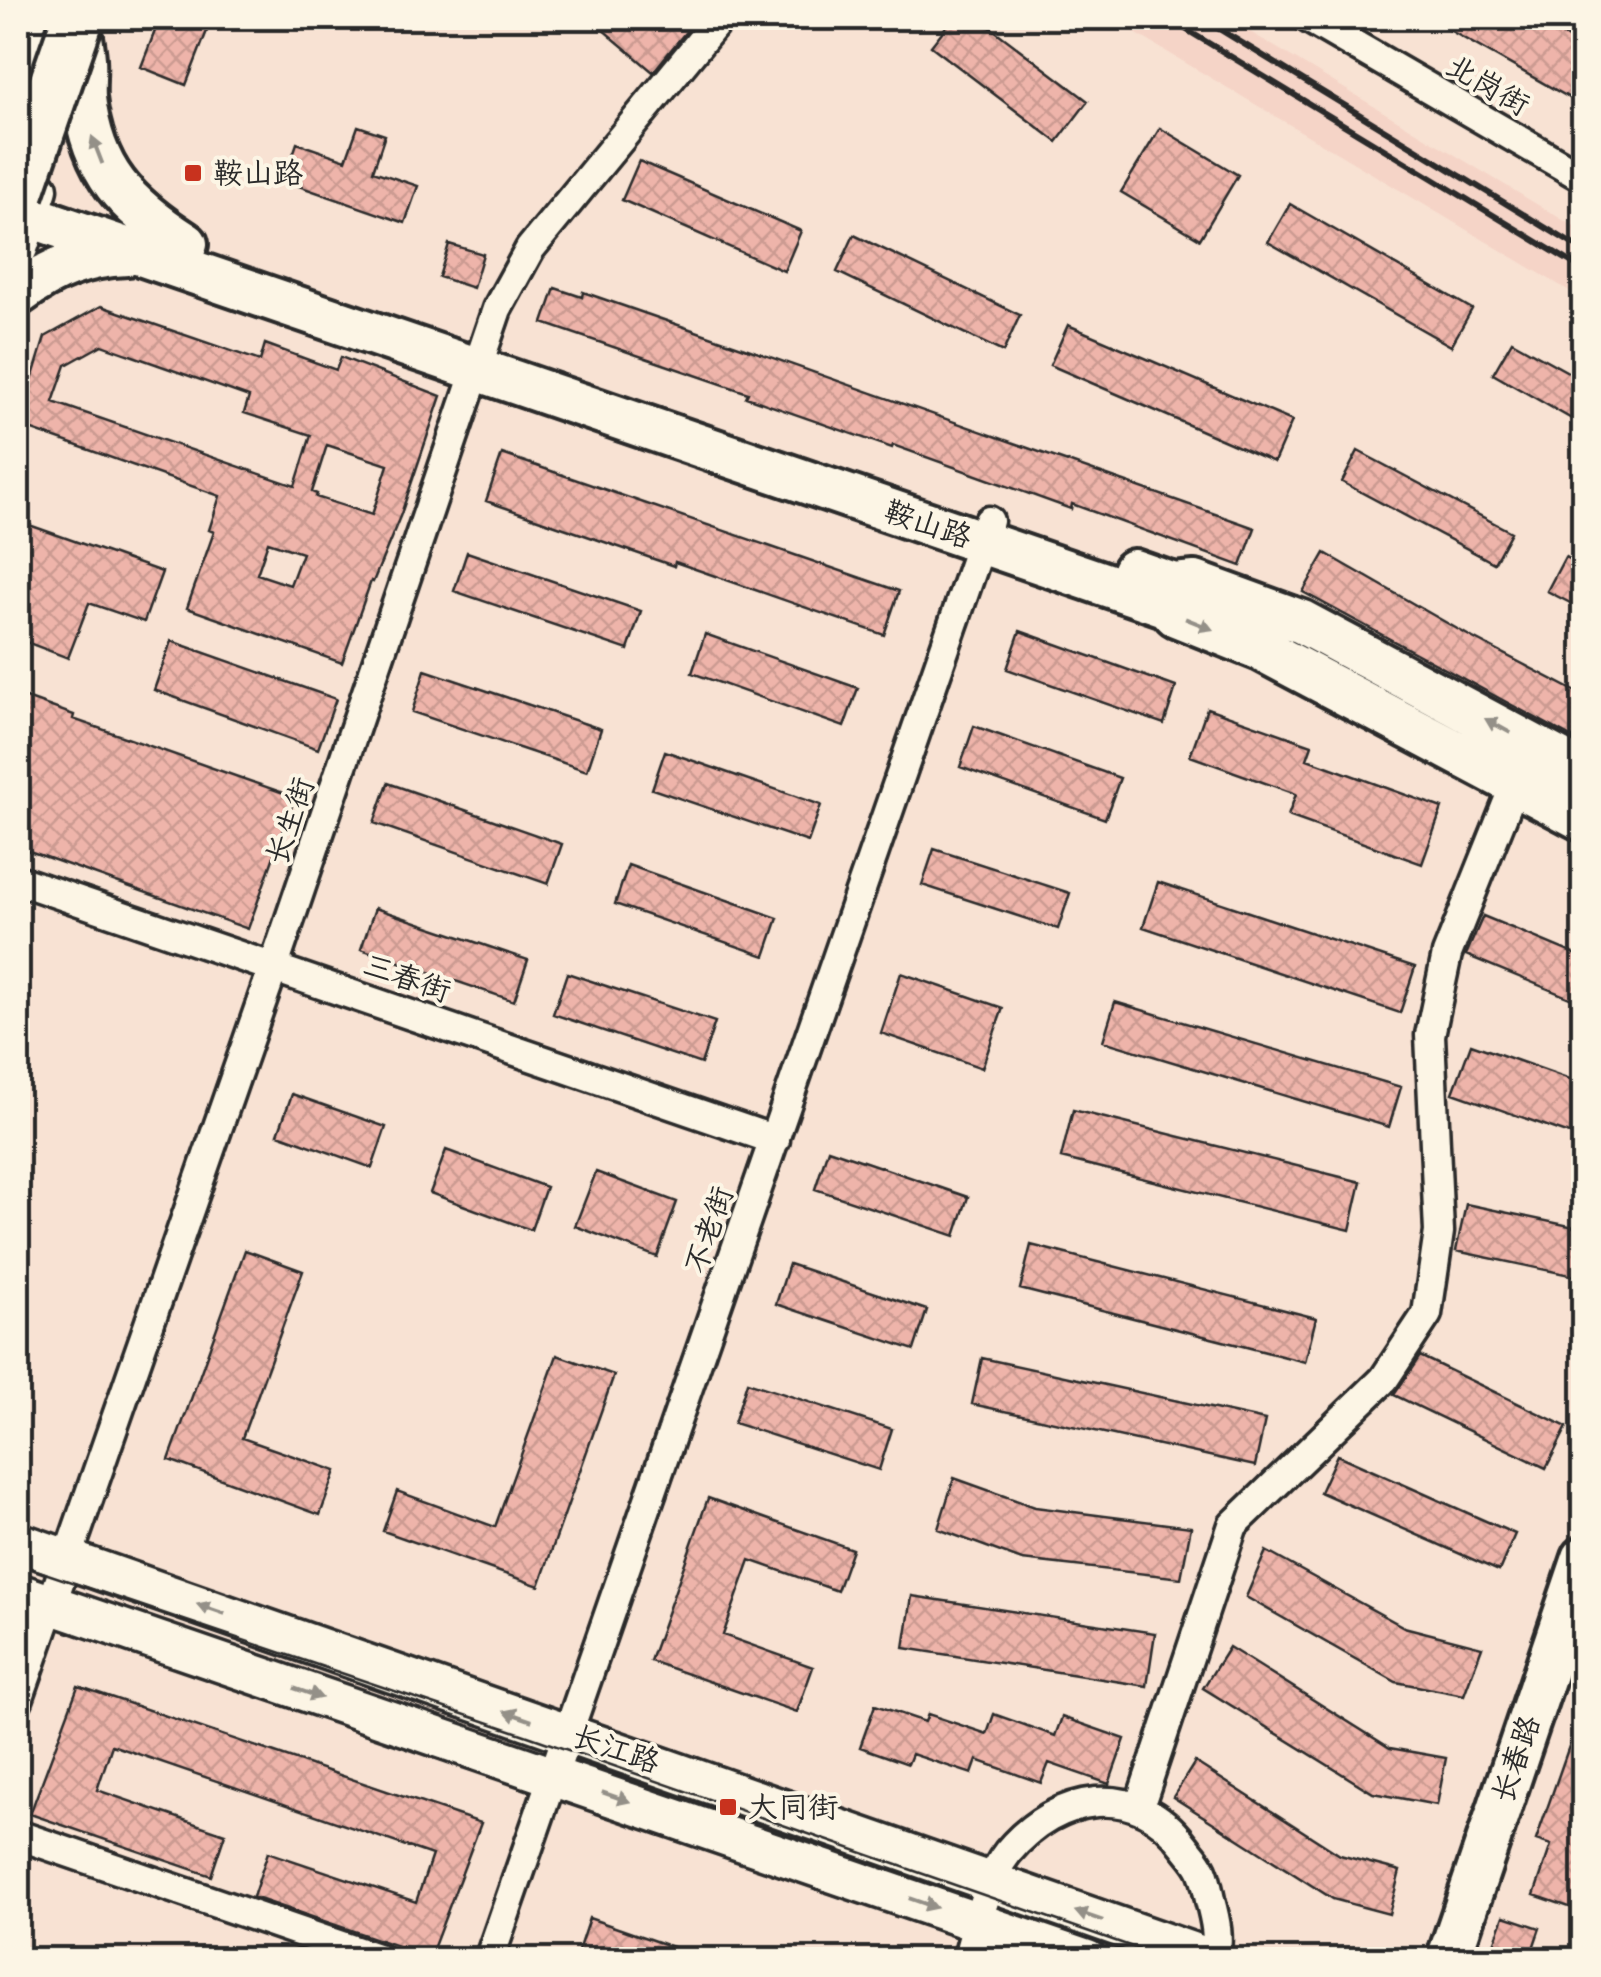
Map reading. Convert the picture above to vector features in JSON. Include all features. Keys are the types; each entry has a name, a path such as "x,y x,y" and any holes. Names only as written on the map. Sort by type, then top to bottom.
{"highway":[{"path":"23,208 52,33"}],"main road":[{"path":"52,33 98,18"},
{"path":"18,132 52,33"},
{"path":"52,33 83,93 88,126 101,164 121,195 149,221 186,244"},
{"name":"鞍山路","path":"23,208 140,254 481,358"},
{"name":"鞍山路","path":"23,208 186,244 481,358 985,532 1168,606 1176,615 1261,649 1584,820"},
{"path":"18,294 73,261 140,254"},
{"name":"鞍山路","path":"985,532 1174,585 1195,583 1302,622 1584,773"},
{"name":"长江路","path":"18,1542 1214,1960"},
{"name":"长春路","path":"1448,1960 1584,1558"},
{"name":"长江路","path":"34,1599 1087,1960"}],"street":[{"name":"长生街","path":"18,1700 34,1599 68,1559 496,309 530,249 720,18"},
{"name":"北岗街","path":"1308,18 1584,178"},
{"name":"不老街","path":"489,1960 985,532"},
{"path":"1139,1807 1233,1525 1384,1379 1427,1314 1439,1232 1430,1035 1447,954 1516,782"},
{"name":"三春街","path":"18,880 775,1140"},
{"path":"967,1960 992,1881 1005,1856 1059,1810 1092,1800 1139,1807 1170,1826 1202,1869 1220,1935 1214,1960"},
{"path":"18,1835 382,1960"}],"shaded area":[{"path":"1110,18 1227,18 1583,232 1583,299"}],"building":[{"path":"160,18 212,18 186,85 141,67"},
{"path":"589,18 684,18 692,24 653,72"},
{"path":"953,18 978,18 1088,101 1057,142 931,46"},
{"path":"1428,18 1533,18 1584,47 1584,106"},
{"path":"358,126 385,135 373,171 418,186 405,223 284,181 297,143 346,160"},
{"path":"1160,128 1238,175 1200,239 1121,192"},
{"path":"639,161 801,231 784,271 622,200"},
{"path":"1290,204 1472,309 1451,346 1268,242"},
{"path":"854,235 1020,315 1003,352 837,272"},
{"path":"449,244 483,254 473,288 439,277"},
{"path":"555,288 582,297 583,292 1255,528 1241,566 1072,504 1071,509 893,445 892,448 746,397 748,393 543,323"},
{"path":"101,306 260,361 265,344 336,370 341,357 441,396 401,514 371,581 342,663 187,608 214,532 209,530 220,496 18,425 45,337","holes":["102,345 249,397 244,413 311,435 295,486 53,402 66,365","327,445 388,465 372,515 316,497 312,492","268,542 302,553 290,585 257,574"]},
{"path":"1068,325 1292,421 1274,462 1050,365"},
{"path":"1512,341 1584,381 1584,426 1493,374"},
{"path":"1358,451 1511,532 1494,563 1342,482"},
{"path":"502,454 899,591 884,635 486,501"},
{"path":"18,521 162,572 144,622 89,603 68,658 18,639"},
{"path":"467,552 641,611 628,650 454,591"},
{"path":"1325,553 1584,696 1584,744 1303,592"},
{"path":"1565,557 1584,566 1584,610 1547,591"},
{"path":"1020,631 1176,687 1164,724 1007,669"},
{"path":"705,634 858,688 844,727 692,673"},
{"path":"171,641 336,699 318,749 154,690"},
{"path":"425,670 601,729 587,771 412,712"},
{"path":"18,695 74,715 73,719 295,797 248,929 18,847"},
{"path":"1207,708 1312,745 1307,759 1442,808 1422,864 1288,816 1296,794 1190,756"},
{"path":"974,726 1120,778 1105,819 960,767"},
{"path":"665,751 821,805 808,842 652,789"},
{"path":"388,783 562,844 548,884 374,823"},
{"path":"934,849 1070,893 1058,929 922,885"},
{"path":"628,865 778,918 765,956 615,904"},
{"path":"1158,882 1415,967 1400,1013 1143,927"},
{"path":"375,908 528,960 514,1001 361,949"},
{"path":"1483,916 1584,958 1584,1004 1466,955"},
{"path":"567,973 715,1022 701,1064 553,1014"},
{"path":"901,973 1003,1008 982,1068 881,1033"},
{"path":"1115,1002 1401,1087 1389,1127 1103,1041"},
{"path":"1471,1044 1584,1084 1584,1139 1453,1093"},
{"path":"292,1094 386,1127 372,1168 278,1134"},
{"path":"1073,1110 1361,1182 1350,1230 1061,1158"},
{"path":"828,1149 968,1197 955,1236 815,1189"},
{"path":"446,1150 546,1187 531,1230 430,1193"},
{"path":"596,1172 677,1202 657,1257 575,1226"},
{"path":"1466,1204 1584,1229 1584,1278 1456,1251"},
{"path":"1031,1245 1316,1318 1305,1362 1020,1289"},
{"path":"245,1250 303,1271 242,1438 336,1471 320,1515 169,1460"},
{"path":"789,1264 927,1310 914,1350 776,1304"},
{"path":"557,1355 614,1375 539,1586 383,1531 397,1491 495,1527"},
{"path":"1420,1356 1567,1427 1546,1468 1394,1395"},
{"path":"982,1358 1265,1420 1255,1466 972,1404"},
{"path":"747,1382 892,1429 879,1470 734,1423"},
{"path":"1337,1455 1515,1534 1499,1571 1320,1492"},
{"path":"954,1478 1035,1507 1191,1527 1181,1578 1022,1560 938,1529"},
{"path":"708,1498 852,1549 837,1591 750,1560 723,1635 813,1667 797,1712 650,1661"},
{"path":"1266,1551 1404,1627 1482,1647 1464,1695 1396,1682 1246,1597"},
{"path":"912,1596 1155,1633 1147,1686 904,1648"},
{"path":"1229,1647 1390,1748 1446,1758 1437,1805 1373,1793 1203,1688"},
{"path":"78,1686 481,1823 430,1957 253,1897 268,1852 416,1902 432,1855 112,1745 97,1790 225,1834 211,1876 30,1814"},
{"path":"875,1705 925,1722 928,1714 987,1734 994,1714 1055,1736 1062,1717 1125,1739 1109,1784 1049,1763 1041,1783 977,1760 972,1774 912,1754 908,1764 860,1747"},
{"path":"1581,1712 1584,1912 1534,1895 1551,1845 1536,1840"},
{"path":"1195,1762 1340,1855 1400,1871 1389,1914 1333,1899 1173,1797"},
{"path":"1504,1916 1540,1928 1529,1960 1488,1960"},
{"path":"589,1918 701,1957 701,1960 575,1960"}],"tram line":[{"path":"18,1564 525,1735 1170,1960"}],"railway":[{"path":"1167,18 1584,270"},
{"path":"1201,18 1584,251"}],"place":[{"name":"鞍山路","path":"193,173"},
{"name":"大同街","path":"728,1807"}]}
